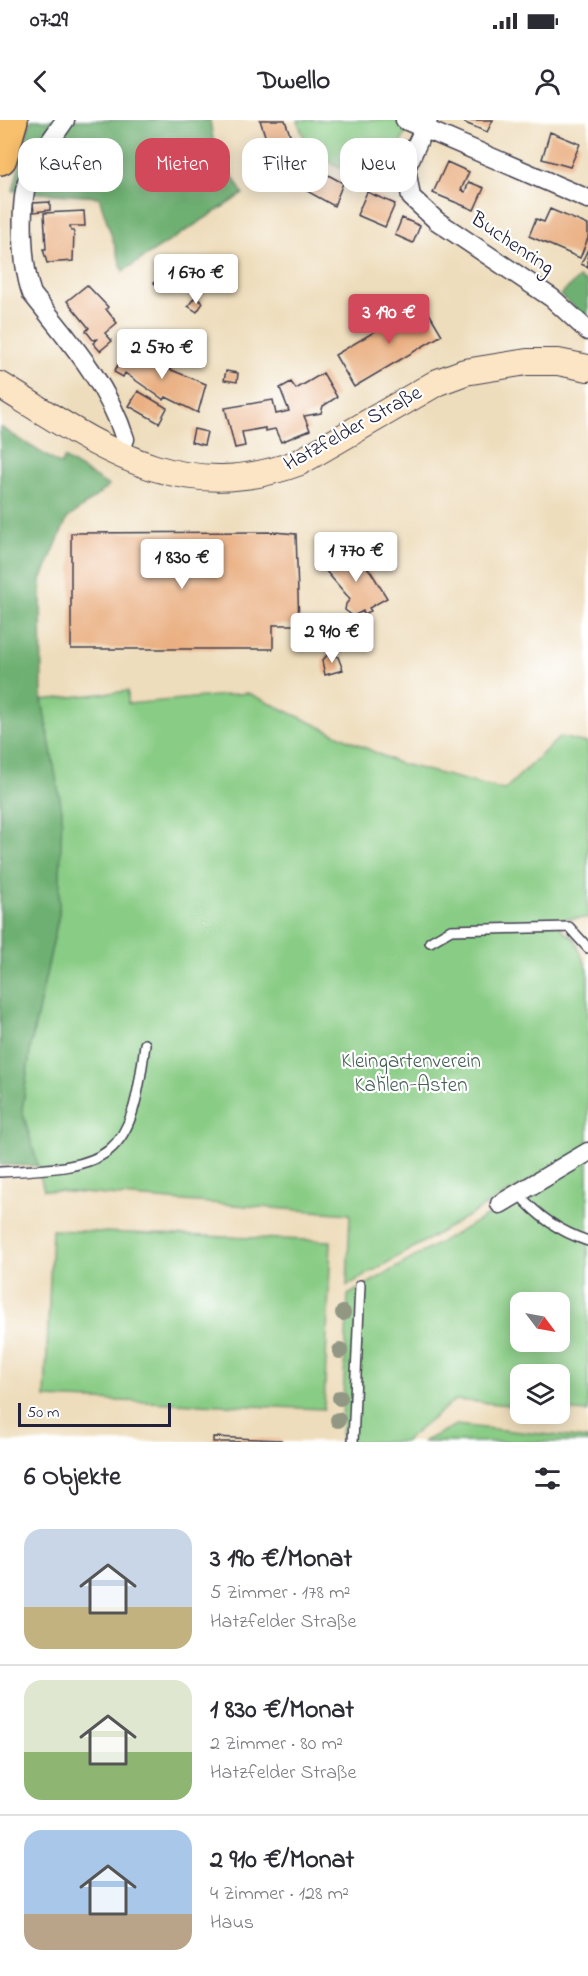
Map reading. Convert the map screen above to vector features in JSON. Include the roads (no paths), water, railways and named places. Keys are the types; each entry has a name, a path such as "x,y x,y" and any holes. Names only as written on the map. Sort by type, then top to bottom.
{"highway":[{"path":"0,158 11,120"}],"main road":[{"name":"Hatzfelder Straße","path":"0,385 118,454 171,474 206,480 244,478 277,471 300,462 438,382 465,372 527,362 558,362 588,368"}],"street":[{"path":"65,120 29,177 23,197 27,281 32,294 86,362 120,423 125,439 118,454"},
{"path":"405,120 426,124 588,199"},
{"name":"Buchenring","path":"426,124 406,168 411,197 437,221 552,298 588,331"},
{"path":"500,1204 588,1152"}],"lane":[{"path":"430,942 450,930 569,927 588,948"},
{"path":"0,1172 66,1168 82,1164 113,1149 129,1126 145,1044"},
{"path":"519,1194 529,1206 555,1226 567,1234 588,1241"},
{"path":"353,1442 360,1285"}],"park label":[{"name":"Kleingartenverein Kahlen-Asten","path":"411,1074"}]}
